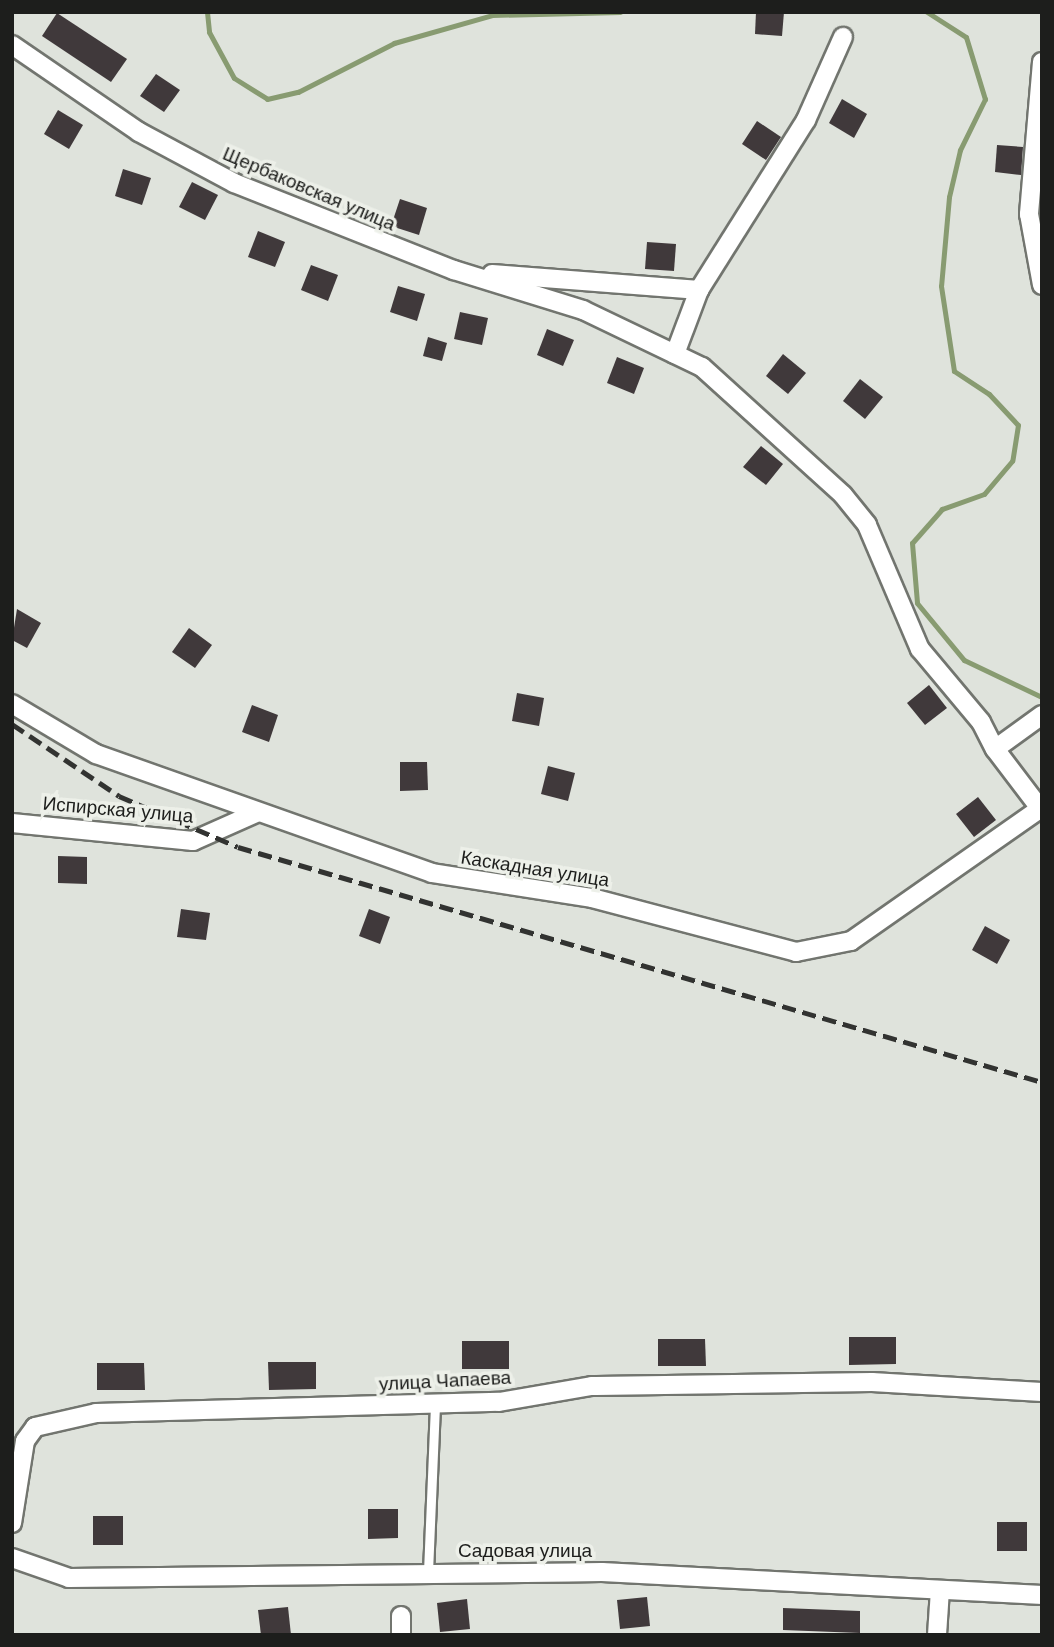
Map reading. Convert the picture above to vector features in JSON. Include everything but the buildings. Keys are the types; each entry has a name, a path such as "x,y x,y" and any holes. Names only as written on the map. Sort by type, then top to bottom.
{"street":[{"path":"675,354 699,290 806,120 843,37"},
{"name":"Щербаковская улица","path":"12,45 139,132 222,177 454,270 583,310 702,367 844,495 867,525 920,649 981,722 995,749 1040,811"},
{"path":"1042,62 1029,214 1042,285"},
{"name":"Щербаковская улица","path":"454,270 699,290"},
{"name":"Каскадная улица","path":"12,704 96,754 256,813 432,873 592,898 796,952 851,942 1040,811"},
{"path":"995,749 1042,715"},
{"name":"Испирская улица","path":"12,823 193,841 256,813"},
{"name":"улица Чапаева","path":"12,1523 25,1441 45,1424 96,1413 435,1405 592,1386 872,1382 1042,1392"},
{"name":"Садовая улица","path":"12,1558 69,1578 602,1572 1042,1595"},
{"path":"937,1635 940,1590"}],"lane":[{"path":"428,1572 435,1405"}],"waterway":[{"path":"207,12 209,32 234,78 267,99 298,92 394,43 492,15 620,12"},
{"path":"927,12 966,37 985,99 960,150 949,197 941,286 954,371 989,394 1018,425 1012,461 984,494 942,509 912,543 917,603 964,660 1042,697"}],"railway":[{"path":"12,724 119,796 238,847 1042,1082"}]}
